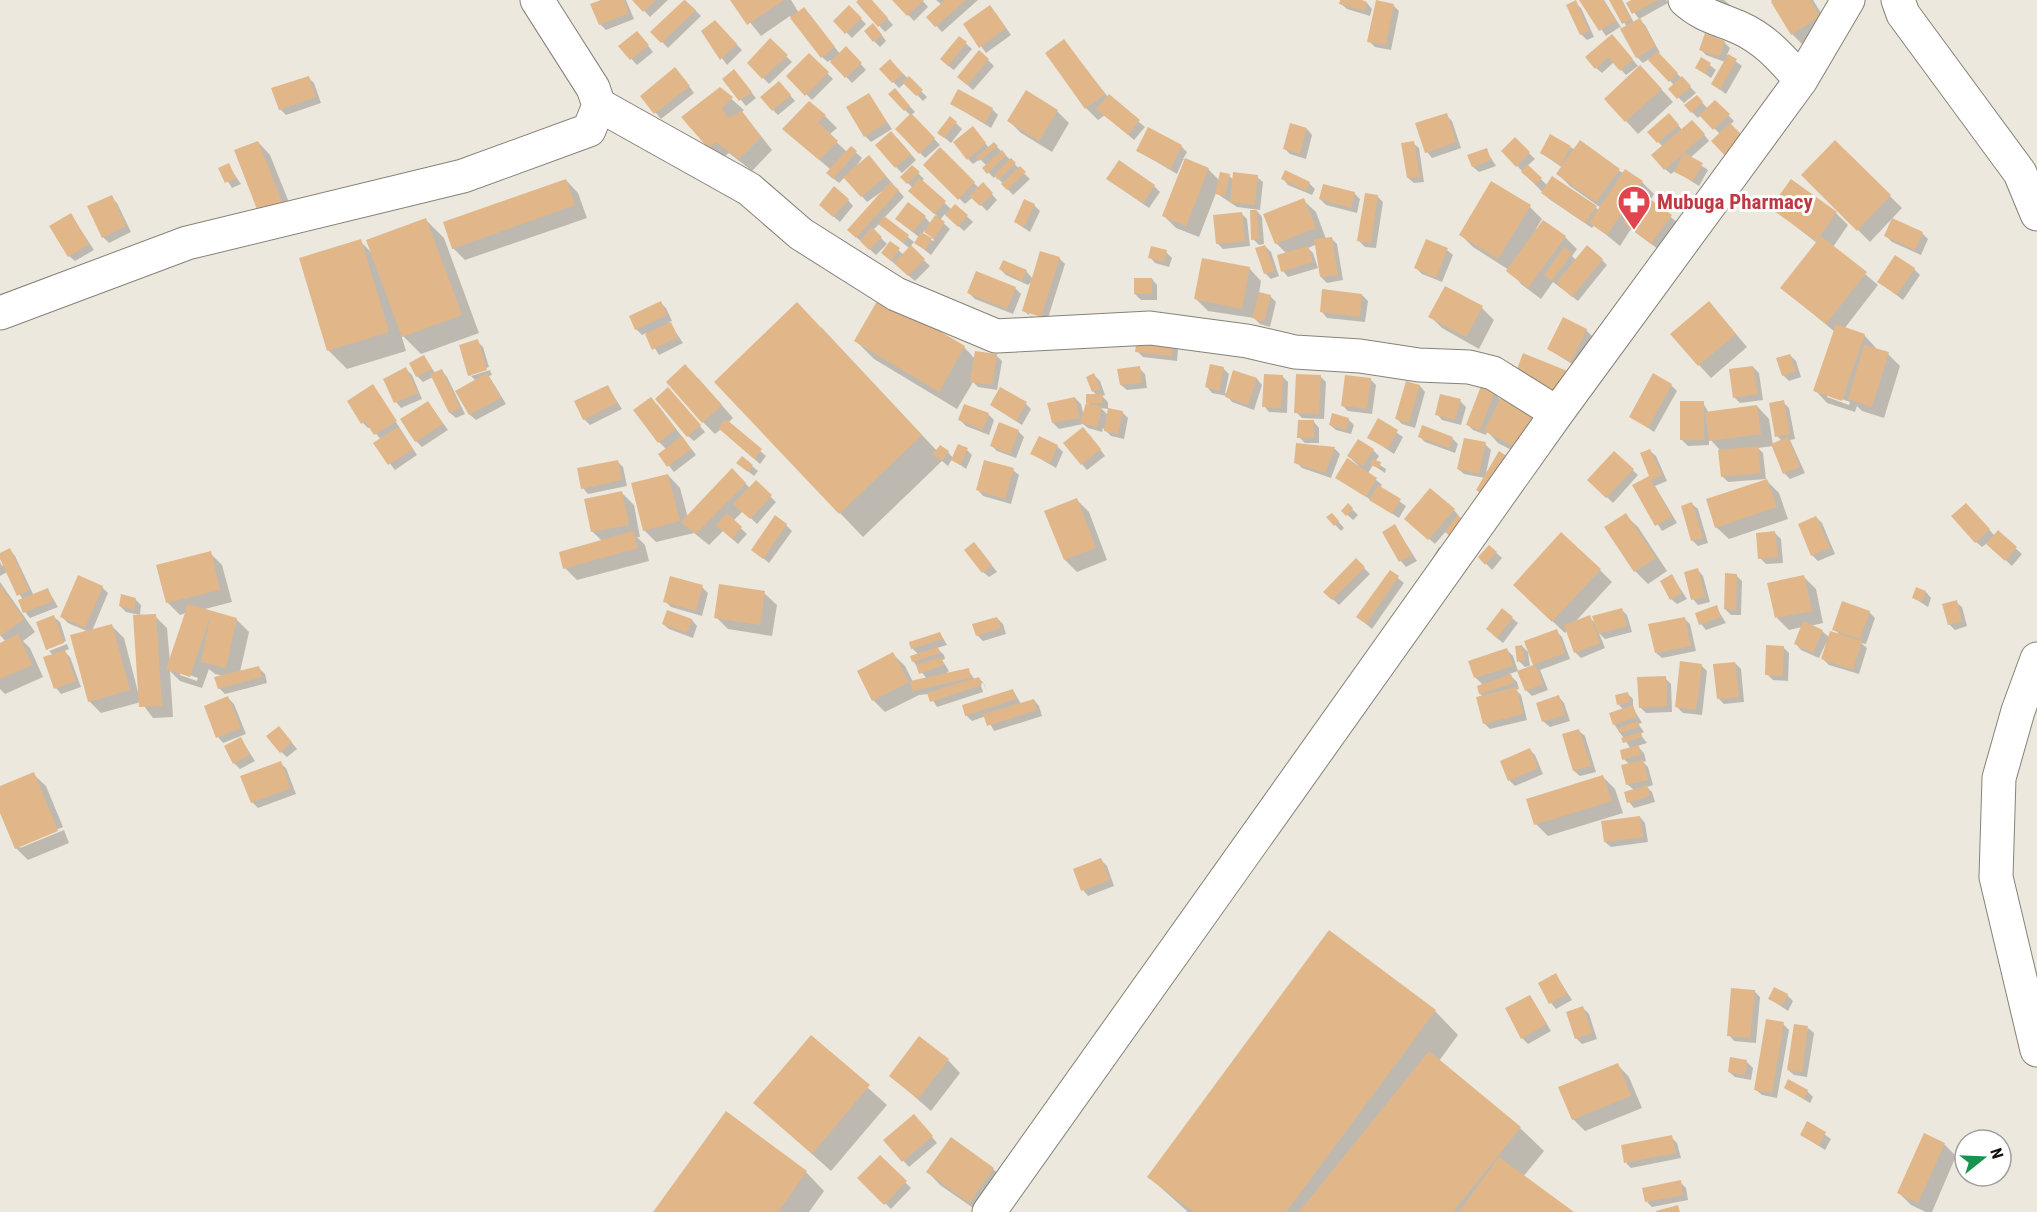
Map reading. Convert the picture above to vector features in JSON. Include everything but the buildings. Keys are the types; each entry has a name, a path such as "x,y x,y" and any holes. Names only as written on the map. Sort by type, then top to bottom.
{"street":[{"path":"0,314 187,243 463,176 589,130 599,105 593,88 537,0"},
{"path":"1685,0 1713,20 1739,27 1764,42 1801,80"},
{"path":"989,1212 1557,413 1801,80 1848,0"},
{"path":"1898,0 1903,14 2029,179 2037,214"},
{"path":"599,105 749,189 801,234 896,294 996,336 1118,327 1150,328 1247,341 1295,352 1360,356 1419,365 1469,367 1493,373 1557,413"},
{"path":"2037,659 2018,711 1999,778 1996,877 2037,1050"}],"place":[{"name":"Mubuga Pharmacy","path":"1634,231"}]}
